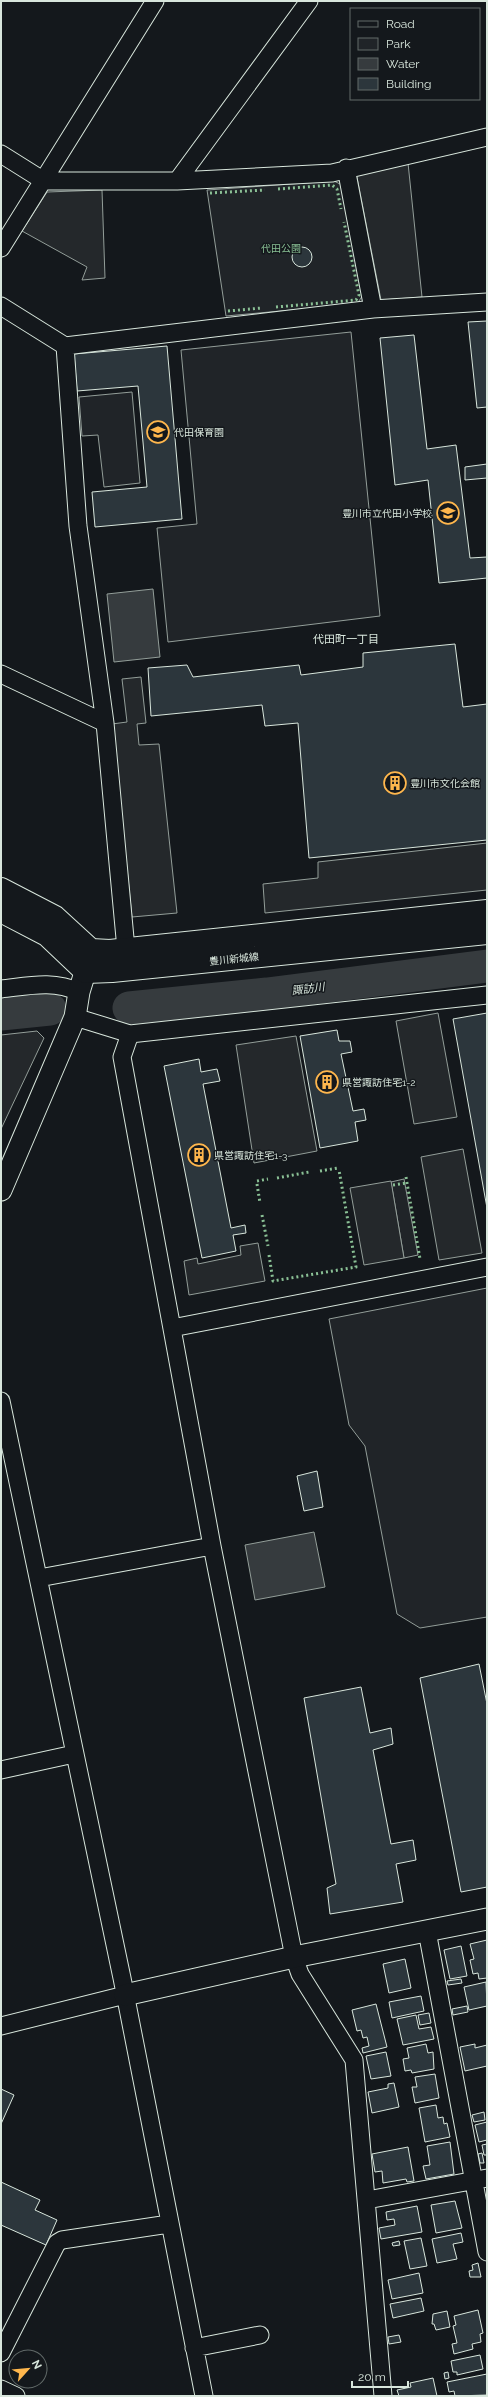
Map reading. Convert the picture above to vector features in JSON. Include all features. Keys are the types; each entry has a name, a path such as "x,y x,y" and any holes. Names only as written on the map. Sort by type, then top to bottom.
{"main road":[{"path":"1,889 55,918 91,950"},
{"path":"1,911 47,935 82,982"},
{"name":"豊川新城線","path":"91,950 126,950 487,911"},
{"name":"豊川新城線","path":"82,982 112,971 487,933"}],"street":[{"path":"177,181 309,1"},
{"path":"1,248 44,181 151,3"},
{"path":"1,154 44,181 177,181 332,173 346,168 487,137"},
{"path":"346,168 373,308"},
{"path":"1,306 65,346 373,308 487,302"},
{"path":"65,346 78,526 104,723 126,950"},
{"path":"1,674 104,723"},
{"path":"1,1190 75,1017 82,982 91,950"},
{"path":"1,989 51,984 64,985 82,982"},
{"path":"75,1017 130,1034 487,995"},
{"path":"130,1034 122,1057 212,1546 294,1957 300,1974 354,2060 367,2200 382,2396"},
{"path":"172,1328 487,1267"},
{"path":"1,1402 125,1995 204,2396"},
{"path":"39,1578 212,1546"},
{"path":"1,1770 74,1754"},
{"path":"1,2026 125,1995 294,1957 487,1919"},
{"path":"427,1931 480,2179 487,2252"},
{"path":"367,2200 480,2179"},
{"path":"1,2353 57,2243 62,2240 169,2224"},
{"path":"194,2348 260,2335"},
{"path":"1,2389 16,2396"}],"green space":[{"name":"代田公園","path":"334,181 342,185 363,295 357,304 226,316 207,190"},
{"path":"351,332 380,616 168,642 157,528 197,524 181,350"},
{"path":"132,392 140,483 104,487 98,435 82,436 79,397"},
{"path":"404,1179 418,1255 404,1258 391,1182"},
{"path":"487,1288 487,1617 420,1628 397,1614 365,1446 349,1425 329,1319"}],"shaded area":[{"path":"408,163 422,297 381,300 356,172"},
{"path":"102,190 105,278 82,280 87,267 22,231 47,192"},
{"path":"141,677 146,723 137,724 139,745 159,744 177,913 132,917 112,724 127,722 122,679"},
{"path":"487,843 487,890 265,913 263,884 318,878 318,862"},
{"path":"438,1013 457,1117 414,1124 396,1021"},
{"path":"37,1031 44,1038 1,1129 1,1035"},
{"path":"296,1036 317,1151 254,1163 236,1045"},
{"path":"463,1149 482,1253 439,1260 421,1157"},
{"path":"391,1181 404,1258 364,1265 350,1188"},
{"path":"258,1243 265,1281 189,1295 184,1261 197,1258 198,1264 241,1255 240,1246"}],"water":[{"path":"153,589 160,657 114,662 107,594"},
{"path":"314,1532 325,1587 255,1600 245,1545"}],"building":[{"path":"302,247 309,250 312,257 309,264 302,267 295,264 292,257 295,250"},
{"path":"487,321 487,407 477,408 468,322"},
{"path":"414,335 427,449 456,445 470,558 487,557 487,578 439,583 428,480 395,485 380,338"},
{"path":"167,346 182,519 95,527 92,492 147,487 138,386 77,391 74,354"},
{"path":"487,464 487,478 465,480 465,467"},
{"name":"豊川市文化会館","path":"455,644 463,707 487,704 487,840 309,858 298,723 265,726 262,705 151,716 148,668 187,665 193,677 299,665 301,675 363,667 363,653"},
{"path":"487,1013 487,1208 453,1019"},
{"name":"県営諏訪住宅1-2","path":"337,1030 339,1041 350,1041 352,1052 341,1054 353,1111 364,1109 366,1120 355,1122 358,1141 320,1148 300,1036"},
{"name":"県営諏訪住宅1-3","path":"199,1059 201,1072 217,1069 220,1081 203,1084 231,1228 245,1225 246,1233 233,1235 236,1251 202,1258 164,1066"},
{"path":"317,1471 323,1507 304,1511 297,1476"},
{"path":"479,1664 487,1704 487,1887 461,1892 420,1678"},
{"path":"361,1687 370,1733 391,1728 393,1744 373,1750 391,1844 413,1840 416,1860 396,1864 403,1902 330,1914 327,1888 336,1884 304,1698"},
{"path":"487,1940 487,1978 479,1979 478,1973 473,1974 470,1960 474,1959 470,1944"},
{"path":"461,1946 467,1976 450,1979 444,1950"},
{"path":"405,1959 411,1988 389,1993 383,1964"},
{"path":"461,1979 462,1983 448,1985 447,1981"},
{"path":"486,1982 487,2006 469,2010 464,1987"},
{"path":"421,1996 424,2011 392,2018 389,2002"},
{"path":"376,2004 387,2047 363,2053 362,2048 369,2046 367,2037 363,2038 361,2030 357,2031 352,2010"},
{"path":"467,2006 468,2012 453,2015 452,2009"},
{"path":"429,2013 431,2023 420,2025 418,2015"},
{"path":"416,2015 419,2029 431,2027 434,2039 403,2045 397,2019"},
{"path":"426,2044 428,2053 433,2052 434,2069 412,2073 411,2070 405,2071 403,2059 409,2058 407,2048"},
{"path":"475,2044 475,2048 487,2045 487,2066 465,2071 460,2047"},
{"path":"386,2052 391,2076 371,2079 366,2056"},
{"path":"435,2074 439,2098 415,2103 412,2087 417,2087 415,2077"},
{"path":"394,2083 399,2107 372,2113 368,2092 388,2088 388,2084"},
{"path":"1,2089 14,2095 1,2124"},
{"path":"436,2105 438,2118 443,2117 444,2124 447,2123 450,2137 425,2142 419,2108"},
{"path":"484,2112 485,2120 474,2122 472,2115"},
{"path":"487,2122 487,2140 479,2142 475,2125"},
{"path":"450,2142 454,2174 426,2179 423,2166 430,2165 427,2146"},
{"path":"487,2144 487,2155 484,2155 482,2145"},
{"path":"408,2147 414,2181 407,2182 406,2179 383,2183 382,2171 375,2172 372,2154"},
{"path":"482,2153 484,2163 480,2163 478,2154"},
{"path":"1,2182 40,2200 35,2210 57,2220 46,2245 1,2225"},
{"path":"455,2201 462,2228 436,2233 431,2205"},
{"path":"417,2206 422,2232 381,2239 379,2228 395,2225 394,2219 387,2220 386,2212"},
{"path":"461,2233 463,2242 453,2244 457,2259 437,2263 432,2239"},
{"path":"421,2238 427,2266 410,2269 404,2241"},
{"path":"399,2241 400,2245 393,2246 392,2243"},
{"path":"478,2263 481,2277 470,2277 469,2271 473,2270 472,2265"},
{"path":"419,2273 423,2293 392,2299 388,2280"},
{"path":"421,2298 424,2311 393,2318 390,2304"},
{"path":"478,2310 483,2333 480,2334 481,2342 472,2344 473,2349 454,2354 452,2344 457,2343 453,2326 456,2325 454,2316"},
{"path":"447,2311 450,2327 436,2330 434,2324 432,2324 433,2314"},
{"path":"399,2335 401,2342 389,2344 388,2337"},
{"path":"480,2355 483,2369 457,2375 457,2372 453,2372 451,2361"},
{"path":"448,2372 449,2378 445,2379 444,2373"},
{"path":"487,2374 487,2395 455,2396 454,2391 449,2392 447,2382"},
{"path":"433,2378 437,2396 399,2396 397,2390 411,2387 410,2383"}],"waterway":[{"name":"諏訪川","path":"129,1008 267,994 487,966"},
{"name":"諏訪川","path":"1,1014 50,1009"}],"hedge":[{"path":"278,189 332,185 337,189 341,209"},
{"path":"210,193 265,190"},
{"path":"276,307 356,300 359,295 344,222"},
{"path":"228,311 262,308"},
{"path":"320,1171 338,1168"},
{"path":"269,1255 273,1281 356,1267 339,1170"},
{"path":"277,1178 309,1172"},
{"path":"406,1177 420,1259"},
{"path":"257,1181 268,1179"},
{"path":"393,1185 407,1183"},
{"path":"257,1184 260,1203"},
{"path":"262,1215 268,1246"}],"place":[{"name":"代田保育園","path":"158,432"},
{"name":"豊川市立代田小学校","path":"448,513"},
{"name":"豊川市文化会館","path":"395,783"},
{"name":"県営諏訪住宅1-2","path":"327,1082"},
{"name":"県営諏訪住宅1-3","path":"199,1155"}],"district":[{"name":"代田町一丁目","path":"346,639"}]}
